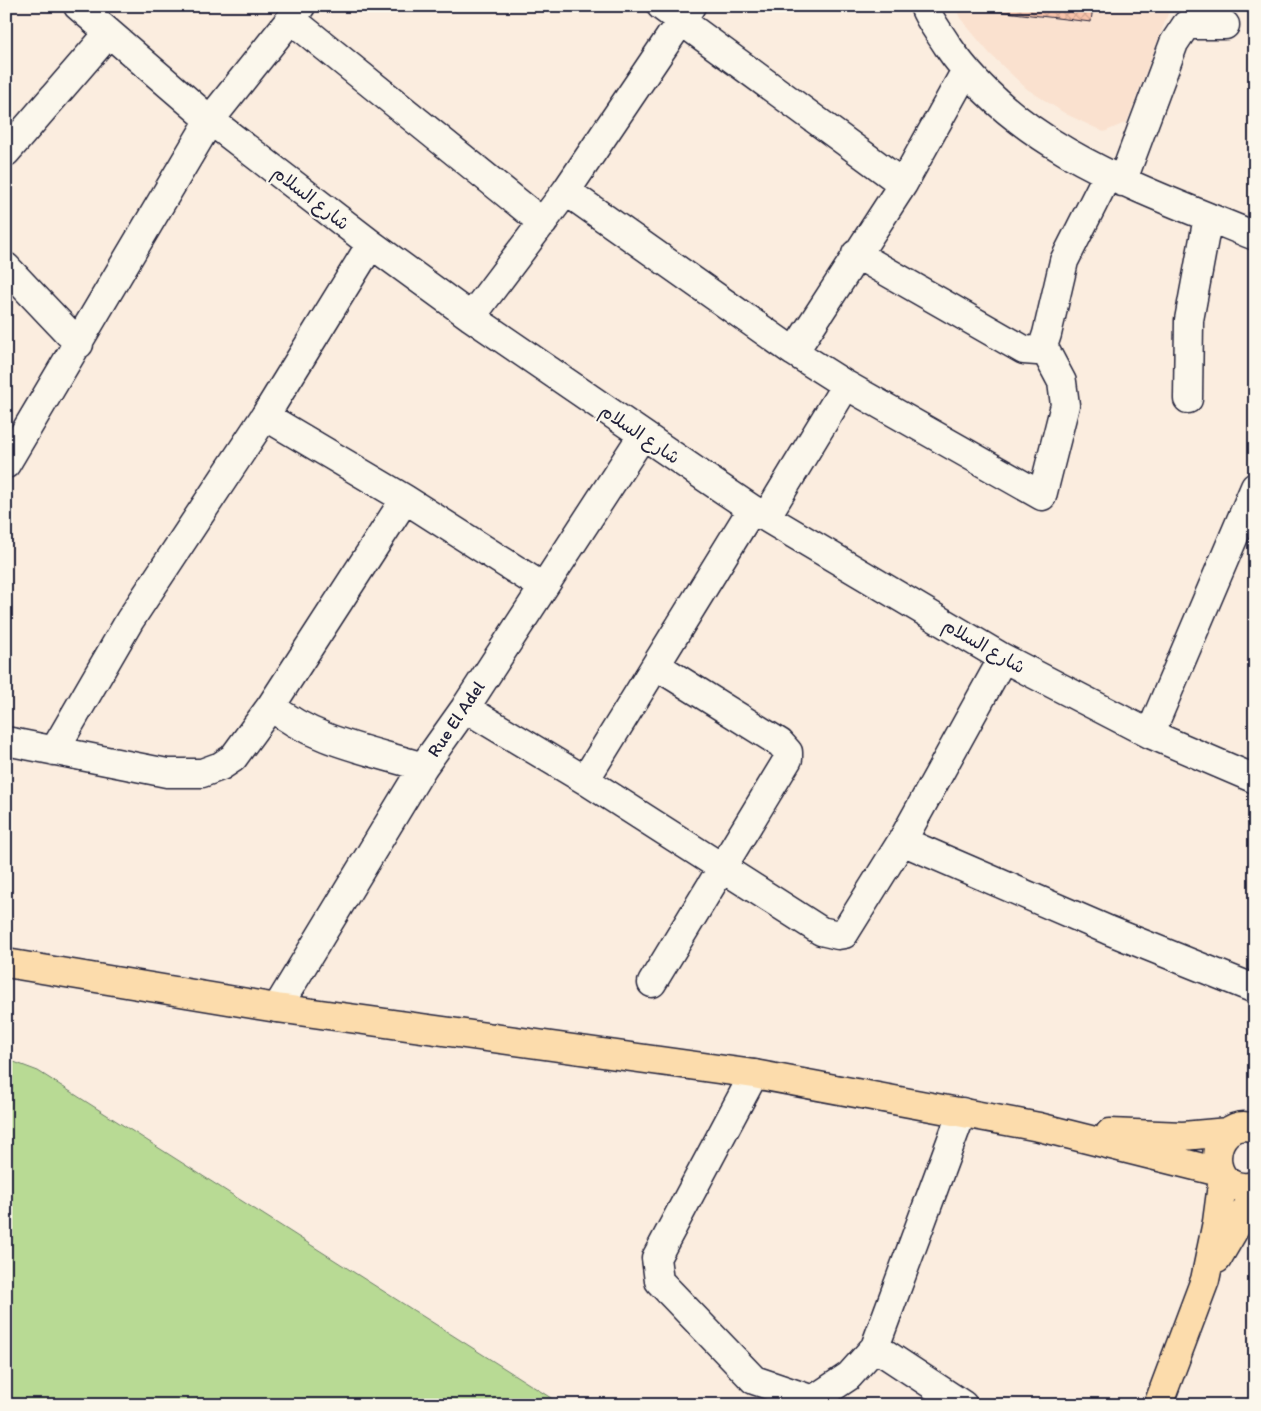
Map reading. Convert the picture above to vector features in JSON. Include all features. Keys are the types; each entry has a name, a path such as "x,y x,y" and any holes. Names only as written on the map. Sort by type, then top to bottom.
{"main road":[{"path":"6,963 277,1008 754,1074 1039,1127 1221,1174 1234,1185 1247,1188 1255,1186"},
{"path":"1039,1127 1150,1136 1182,1136 1244,1124"},
{"path":"1158,1405 1205,1280 1217,1222 1221,1174 1216,1161 1216,1150 1221,1140 1244,1124"},
{"path":"1205,1280 1255,1194"}],"street":[{"name":"شارع السلام","path":"78,6 108,34 210,120 371,244 642,436 760,513 1003,658 1150,734 1255,779"},
{"path":"924,6 965,72 1012,114 1061,150 1115,179 1255,236"},
{"path":"471,316 566,191 677,11 903,184"},
{"path":"6,464 79,344 210,120 296,12 543,223"},
{"path":"856,254 1024,350 1036,351 1043,346 1064,261 1115,179 1174,43 1186,25 1225,25"},
{"path":"6,152 108,34"},
{"path":"794,352 903,184 965,72"},
{"path":"566,191 794,352 846,385 1042,496 1064,405 1062,382 1043,346"},
{"path":"1188,400 1189,320 1208,217"},
{"path":"54,751 130,620 265,416 371,244"},
{"path":"6,267 79,344"},
{"path":"585,780 657,666 846,385"},
{"path":"265,416 405,499 543,587"},
{"name":"Rue El Adel","path":"277,1008 423,767 465,708 642,436"},
{"path":"1150,734 1255,486"},
{"path":"6,741 167,773 202,773 221,766 234,758 271,706 405,499"},
{"path":"465,708 585,780 821,931 829,934 844,934 902,841 1003,658"},
{"path":"652,983 788,759 788,752 780,743 657,666"},
{"path":"271,706 287,720 315,734 423,767"},
{"path":"902,841 1108,930 1255,989"},
{"path":"754,1074 656,1258 659,1281 754,1380 813,1400 849,1376 875,1347 962,1112"},
{"path":"875,1347 963,1405"}],"shaded area":[{"path":"955,6 1171,6 1127,122 1104,132 1066,114 1027,89 990,54 960,18"}],"green space":[{"path":"6,1059 38,1071 562,1405 6,1405"}],"building":[{"path":"989,6 1093,6 1091,22 988,10"}]}
